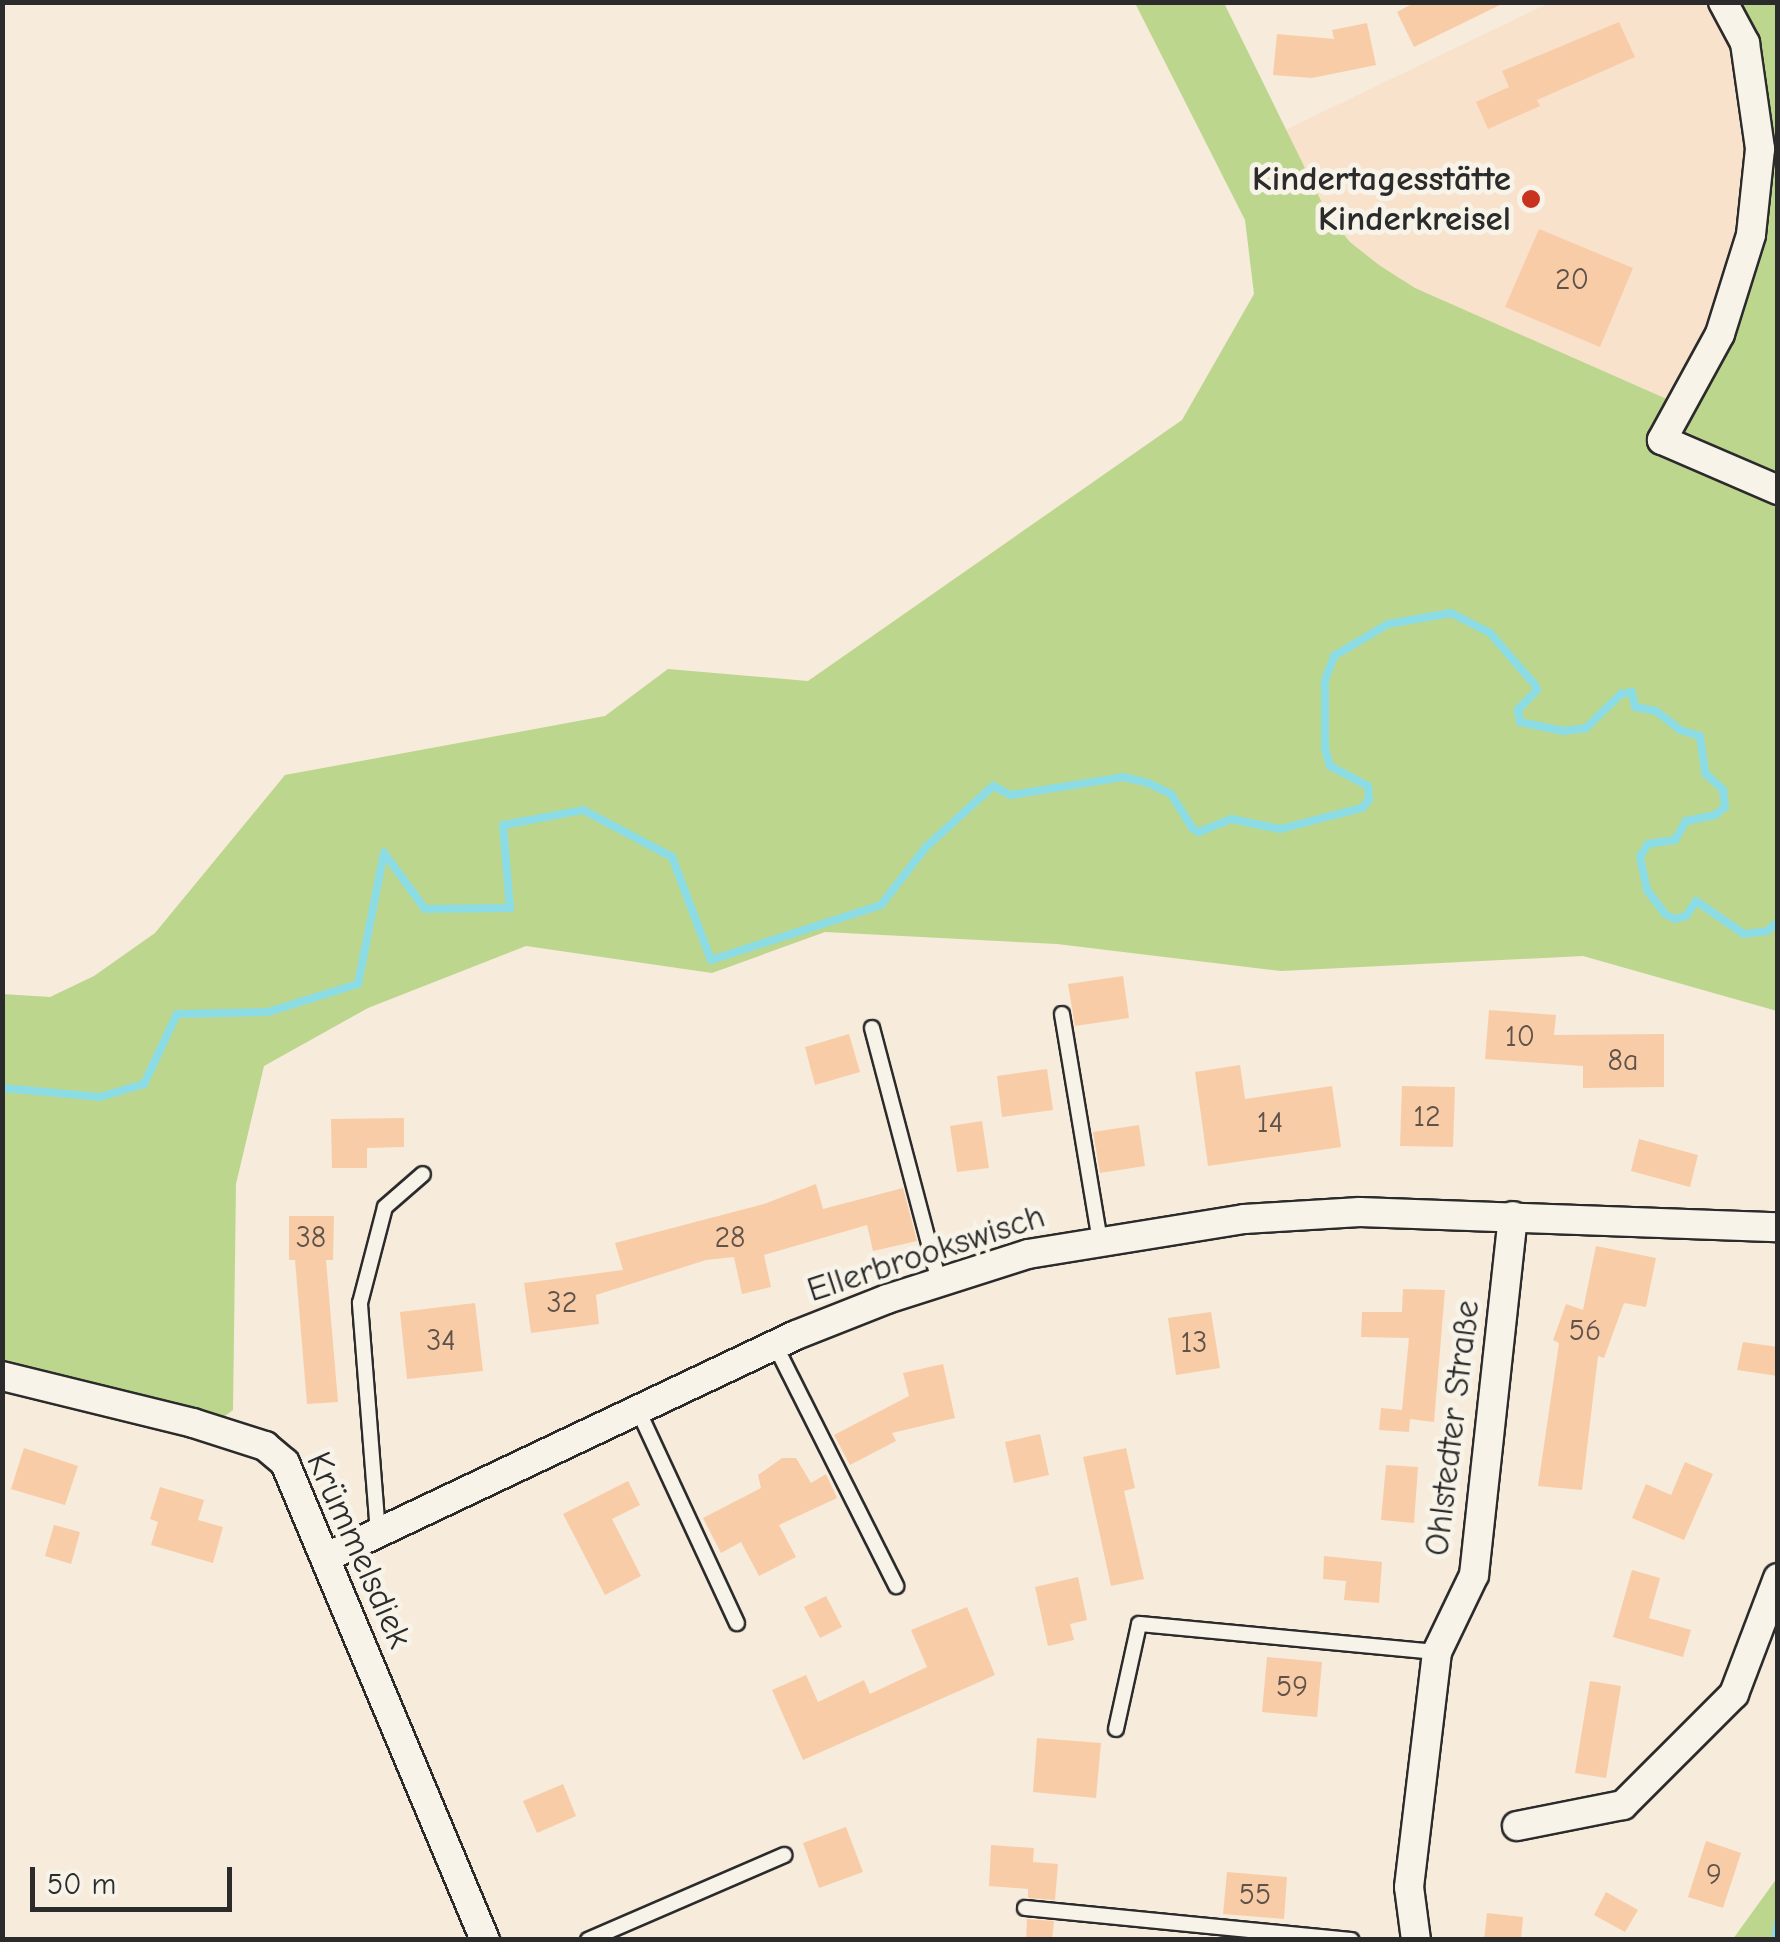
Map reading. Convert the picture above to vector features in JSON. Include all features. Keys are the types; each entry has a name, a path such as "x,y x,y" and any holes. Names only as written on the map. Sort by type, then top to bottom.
{"street":[{"path":"1723,2 1745,43 1760,149 1751,235 1720,334 1662,440 1778,490"},
{"name":"Ellerbrookswisch","path":"325,1558 775,1345 940,1280 1028,1254 1263,1218 1360,1212 1778,1227"},
{"name":"Ohlstedter Straße","path":"1416,1940 1409,1887 1436,1652 1474,1575 1514,1216"},
{"name":"Krümmelsdiek","path":"2,1376 193,1423 265,1446 285,1463 485,1940"},
{"path":"1516,1826 1623,1806 1734,1694 1778,1578"}],"lane":[{"path":"1062,1014 1100,1240"},
{"path":"872,1028 940,1280"},
{"path":"378,1533 360,1304 385,1207 423,1174"},
{"path":"775,1345 896,1586"},
{"path":"638,1410 737,1623"},
{"path":"1116,1729 1139,1624 1436,1652"},
{"path":"588,1940 784,1855"},
{"path":"1025,1908 1351,1940"}],"shaded area":[{"name":"Kindertagesstätte Kinderkreisel","path":"1549,3 1707,3 1731,33 1747,154 1740,241 1700,350 1669,400 1415,288 1379,265 1350,242 1328,215 1285,130"}],"green space":[{"path":"1135,3 1224,3 1328,215 1350,242 1379,265 1415,288 1669,400 1700,350 1740,241 1747,154 1731,33 1707,3 1777,3 1777,1011 1583,956 1281,971 1057,944 825,932 712,973 526,946 368,1008 264,1066 236,1184 233,1410 217,1422 3,1366 2,994 50,997 94,976 155,933 285,775 605,716 668,669 808,681 1182,420 1254,294 1245,220"},
{"path":"1777,1878 1777,1939 1733,1939"}],"building":[{"path":"1416,2 1506,2 1414,47 1397,12"},
{"path":"1619,22 1635,57 1537,100 1540,106 1488,129 1476,102 1509,87 1502,71"},
{"path":"1367,23 1376,65 1312,78 1273,75 1277,34 1334,39 1332,30"},
{"path":"1539,229 1633,268 1600,347 1505,307"},
{"path":"1123,976 1129,1018 1075,1026 1068,984"},
{"path":"1489,1010 1556,1015 1554,1035 1664,1034 1664,1087 1583,1088 1583,1066 1485,1059"},
{"path":"849,1034 860,1072 815,1085 805,1047"},
{"path":"1240,1065 1245,1099 1332,1086 1341,1147 1208,1166 1195,1072"},
{"path":"1047,1069 1053,1110 1002,1117 997,1076"},
{"path":"1402,1086 1455,1087 1453,1147 1400,1146"},
{"path":"404,1118 404,1147 367,1148 367,1168 332,1168 331,1119"},
{"path":"982,1121 989,1168 957,1172 950,1126"},
{"path":"1139,1125 1145,1166 1100,1173 1093,1132"},
{"path":"1639,1139 1698,1155 1690,1187 1631,1171"},
{"path":"816,1184 823,1209 903,1188 917,1241 873,1251 867,1225 764,1255 771,1287 742,1294 734,1257 706,1260 596,1295 599,1324 531,1333 524,1283 623,1270 615,1243 764,1204"},
{"path":"289,1216 334,1216 333,1260 326,1260 338,1402 307,1404 295,1260 289,1260"},
{"path":"1596,1246 1656,1258 1646,1307 1624,1303 1604,1358 1598,1356 1582,1490 1538,1486 1559,1343 1553,1340 1566,1304 1583,1310"},
{"path":"1403,1289 1445,1290 1434,1422 1410,1419 1409,1432 1379,1430 1381,1408 1402,1410 1409,1338 1361,1337 1362,1312 1402,1312"},
{"path":"475,1303 483,1371 407,1379 400,1312"},
{"path":"1211,1312 1220,1368 1176,1375 1168,1318"},
{"path":"1743,1342 1778,1347 1778,1376 1737,1370"},
{"path":"943,1364 955,1418 892,1433 896,1441 850,1465 834,1435 909,1396 903,1373"},
{"path":"1040,1434 1049,1475 1014,1483 1005,1442"},
{"path":"24,1448 78,1466 65,1505 11,1489"},
{"path":"1126,1448 1135,1488 1124,1491 1144,1579 1111,1586 1083,1457"},
{"path":"782,1458 796,1458 811,1483 826,1474 837,1498 779,1525 796,1557 759,1576 741,1542 721,1553 703,1518 761,1488 758,1475"},
{"path":"1685,1462 1713,1474 1684,1540 1632,1518 1646,1484 1671,1495"},
{"path":"1386,1465 1418,1467 1414,1523 1381,1520"},
{"path":"628,1481 640,1505 612,1519 641,1576 605,1595 563,1514"},
{"path":"160,1487 204,1500 198,1520 223,1527 213,1563 151,1545 158,1522 150,1519"},
{"path":"54,1525 80,1532 71,1564 45,1556"},
{"path":"1324,1556 1382,1562 1379,1603 1344,1600 1346,1581 1323,1579"},
{"path":"1632,1570 1660,1578 1649,1618 1691,1630 1683,1657 1613,1637"},
{"path":"1078,1577 1087,1620 1070,1624 1074,1640 1048,1646 1035,1587"},
{"path":"826,1596 842,1627 820,1638 804,1607"},
{"path":"967,1607 995,1675 803,1760 772,1690 806,1675 818,1702 864,1680 870,1694 927,1667 911,1630"},
{"path":"1267,1657 1322,1662 1317,1717 1262,1712"},
{"path":"1590,1681 1621,1686 1606,1778 1575,1773"},
{"path":"1037,1738 1101,1743 1096,1798 1033,1792"},
{"path":"563,1784 576,1816 537,1833 523,1801"},
{"path":"846,1827 863,1872 819,1888 803,1843"},
{"path":"1706,1841 1741,1853 1723,1908 1688,1897"},
{"path":"991,1845 1034,1848 1033,1862 1058,1864 1055,1900 1028,1898 1028,1889 989,1886"},
{"path":"1227,1872 1287,1877 1284,1919 1223,1914"},
{"path":"1606,1892 1638,1910 1625,1932 1594,1915"},
{"path":"1487,1913 1523,1917 1521,1940 1484,1940"},
{"path":"1027,1919 1054,1921 1052,1940 1026,1940"}],"waterway":[{"path":"2,1088 100,1097 144,1084 177,1014 268,1012 358,984 384,853 425,909 510,908 503,825 583,810 672,857 711,960 881,905 926,847 993,786 1011,795 1123,777 1171,794 1192,828 1199,832 1231,819 1280,829 1362,808 1369,800 1368,786 1330,766 1325,749 1325,680 1334,656 1388,624 1451,613 1490,633 1535,685 1537,690 1518,710 1520,722 1563,731 1586,728 1621,694 1632,692 1635,707 1656,711 1680,730 1700,736 1705,773 1723,790 1725,807 1715,815 1686,821 1675,840 1648,844 1640,857 1647,890 1665,914 1675,919 1686,916 1696,901 1744,934 1767,931 1778,922"},
{"path":"1775,1940 1778,1921"}],"place":[{"name":"Kindertagesstätte Kinderkreisel","path":"1531,199"}]}
